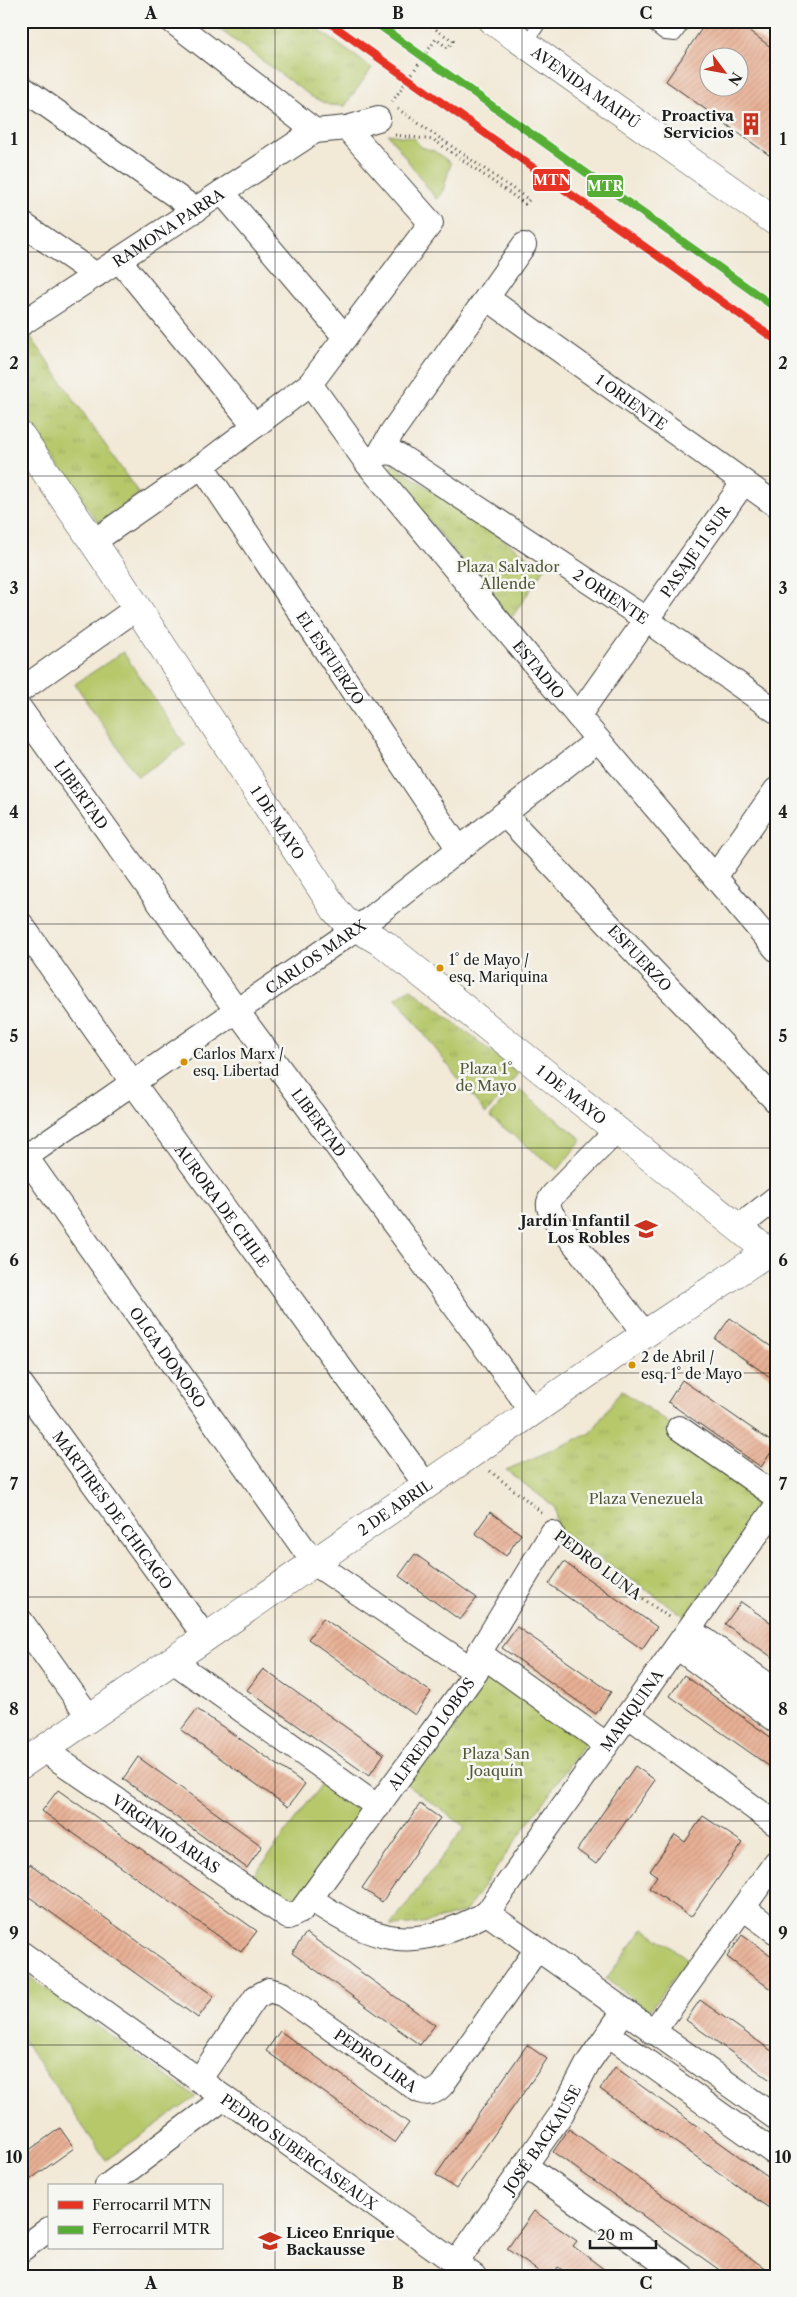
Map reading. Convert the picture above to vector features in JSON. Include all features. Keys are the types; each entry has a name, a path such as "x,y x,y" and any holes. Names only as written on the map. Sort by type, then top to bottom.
{"street":[{"path":"172,21 315,131 348,128 378,119"},
{"name":"AVENIDA MAIPÚ","path":"493,21 776,222"},
{"path":"21,87 196,210"},
{"path":"93,542 202,466 310,384 431,223 348,128"},
{"name":"RAMONA PARRA","path":"21,324 315,131"},
{"path":"222,192 345,337"},
{"path":"21,223 96,275"},
{"path":"374,458 524,246"},
{"path":"119,260 255,426"},
{"name":"1 ORIENTE","path":"487,298 776,505"},
{"name":"ESTADIO","path":"310,384 374,458 578,716 776,948"},
{"name":"1 DE MAYO","path":"21,436 345,922 384,944 772,1255"},
{"name":"2 ORIENTE","path":"374,458 386,452 398,455 647,620 776,711"},
{"name":"EL ESFUERZO","path":"202,466 459,849"},
{"name":"PASAJE 11 SUR","path":"578,716 744,482"},
{"path":"21,690 137,608"},
{"name":"LIBERTAD","path":"21,710 237,1010 533,1412"},
{"name":"CARLOS MARX","path":"23,1156 132,1083 355,928 598,740"},
{"path":"715,877 776,790"},
{"name":"ESFUERZO","path":"504,814 776,1101"},
{"name":"AURORA DE CHILE","path":"21,924 132,1083 426,1486"},
{"name":"1 DE MAYO","path":"616,1131 553,1195 549,1202 549,1207 555,1219 645,1334"},
{"name":"OLGA DONOSO","path":"23,1156 314,1563"},
{"path":"738,1228 776,1198"},
{"name":"2 DE ABRIL","path":"21,1765 645,1334 772,1255"},
{"name":"MÁRTIRES DE CHICAGO","path":"21,1384 206,1638"},
{"path":"679,1428 776,1496"},
{"name":"MARIQUINA","path":"487,1913 776,1507"},
{"name":"ALFREDO LOBOS","path":"288,1917 301,1911 311,1900 478,1663 552,1533"},
{"path":"314,1563 478,1663 607,1745"},
{"path":"21,1621 90,1718"},
{"path":"682,1639 705,1640 776,1691"},
{"path":"682,1639 776,1720"},
{"path":"173,1661 378,1806"},
{"path":"628,1715 776,1824"},
{"name":"VIRGINIO ARIAS","path":"44,1750 288,1917"},
{"path":"653,2032 776,1862"},
{"path":"311,1900 348,1923 373,1935 403,1940 437,1934 472,1922 487,1913 776,2118"},
{"path":"743,1908 776,1932"},
{"name":"PEDRO LIRA","path":"198,2080 256,1997 269,1990 282,1994 418,2090 424,2093 431,2093 442,2085 537,1949"},
{"name":"PEDRO SUBERCASEAUX","path":"21,1953 465,2269"},
{"name":"JOSÉ BACKAUSE","path":"465,2269 524,2166 562,2113 588,2063 624,2011"},
{"path":"608,2034 776,2154"},
{"path":"110,2184 224,2098"},
{"path":"524,2166 682,2276"},
{"path":"21,2250 48,2230"}],"lane":[{"path":"526,44 542,21"},
{"path":"648,21 665,34 675,35 685,21"}],"path":[{"path":"424,21 453,41 448,48 436,39 391,104 529,200 525,204 434,140"},
{"name":"PEDRO LUNA","path":"470,1455 546,1516 552,1533 682,1639"}],"green space":[{"path":"208,21 306,21 372,68 345,106 329,105 312,97"},
{"path":"388,134 414,138 421,147 434,151 451,163 442,194 436,199"},
{"path":"31,337 139,494 98,523 21,412 21,343"},
{"name":"Plaza Salvador Allende","path":"393,464 545,568 510,620 387,469"},
{"path":"123,652 185,745 138,777 75,684"},
{"name":"Plaza 1° de Mayo","path":"410,988 518,1073 486,1114 396,998"},
{"path":"514,1086 582,1139 558,1170 490,1117"},
{"name":"Plaza Venezuela","path":"621,1390 771,1493 686,1617 557,1529 555,1507 506,1470 591,1433"},
{"name":"Plaza San Joaquín","path":"485,1670 585,1743 466,1911 428,1922 390,1926 465,1827 405,1783"},
{"path":"326,1778 371,1810 297,1914 250,1881"},
{"path":"644,1928 688,1959 649,2011 606,1979"},
{"path":"21,1971 196,2097 106,2160 21,2037"}],"building":[{"name":"Proactiva Servicios","path":"707,21 736,21 776,51 776,160 666,81"},
{"path":"730,1318 776,1350 776,1381 715,1339"},
{"path":"682,1380 776,1445 761,1467 668,1402"},
{"path":"490,1512 521,1534 506,1556 475,1533"},
{"path":"415,1554 477,1598 460,1620 399,1576"},
{"path":"564,1562 657,1627 642,1649 549,1584"},
{"path":"741,1602 776,1626 776,1660 725,1624"},
{"path":"323,1618 431,1692 415,1715 308,1639"},
{"path":"517,1627 611,1692 596,1714 502,1648"},
{"path":"263,1669 384,1754 369,1776 247,1690"},
{"path":"684,1675 776,1741 776,1771 670,1696"},
{"path":"197,1709 305,1784 288,1807 181,1730"},
{"path":"138,1757 262,1846 247,1868 123,1779"},
{"path":"635,1766 655,1780 596,1864 577,1850"},
{"path":"58,1790 257,1931 241,1952 42,1811"},
{"path":"420,1804 440,1818 382,1902 362,1888"},
{"path":"703,1816 743,1843 691,1917 649,1888 657,1876 650,1871 675,1835 685,1842"},
{"path":"30,1864 214,1996 198,2018 21,1891 21,1876"},
{"path":"306,1933 435,2025 420,2045 292,1953"},
{"path":"742,1935 776,1959 776,1993 727,1957"},
{"path":"700,2000 776,2054 776,2084 686,2020"},
{"path":"280,2031 409,2123 395,2143 266,2051"},
{"path":"527,2045 547,2059 456,2189 436,2175"},
{"path":"615,2067 776,2183 776,2213 600,2089"},
{"path":"60,2128 74,2148 21,2186 21,2156"},
{"path":"569,2129 776,2276 728,2276 553,2152"},
{"path":"534,2211 577,2241 573,2246 613,2276 571,2276 558,2267 552,2276 545,2276 507,2249"}],"rail line":[{"name":"MTN","path":"327,21 776,340"},
{"name":"MTR","path":"373,21 776,308"}],"place":[{"name":"Proactiva Servicios","path":"751,124"},
{"name":"1° de Mayo / esq. Mariquina","path":"440,968"},
{"name":"Carlos Marx / esq. Libertad","path":"184,1062"},
{"name":"Jardín Infantil Los Robles","path":"646,1229"},
{"name":"2 de Abril / esq. 1° de Mayo","path":"632,1365"},
{"name":"Liceo Enrique Backausse","path":"270,2241"}]}
